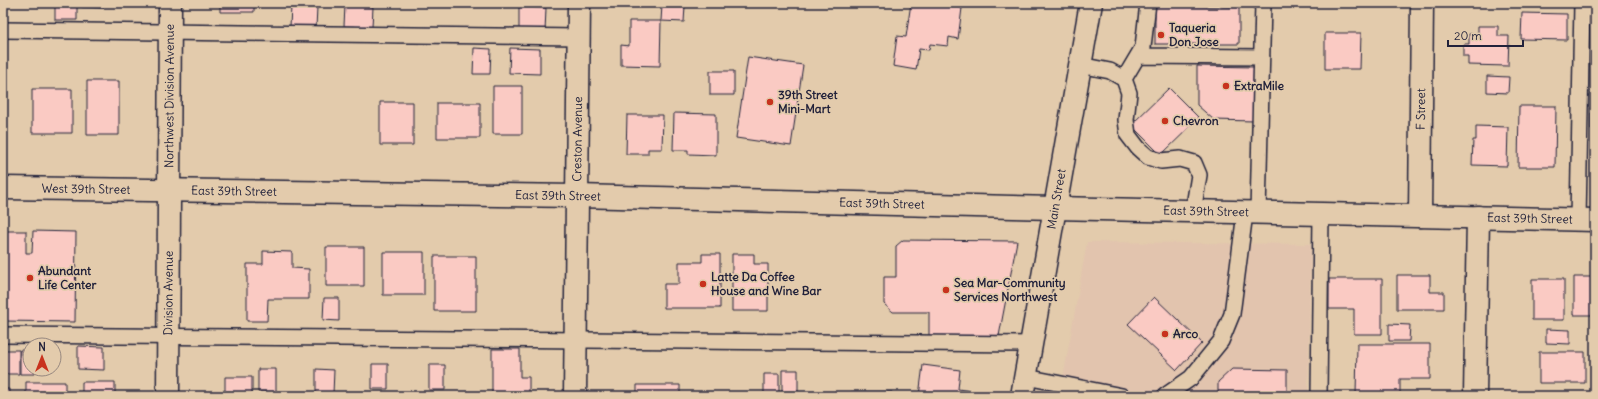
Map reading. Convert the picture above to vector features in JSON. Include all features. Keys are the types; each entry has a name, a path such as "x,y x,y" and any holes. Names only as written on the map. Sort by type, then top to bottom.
{"street":[{"name":"Northwest Division Avenue","path":"169,190 170,3"},
{"name":"Creston Avenue","path":"575,396 579,3"},
{"name":"Main Street","path":"1024,386 1033,344 1091,3"},
{"name":"F Street","path":"1420,216 1422,3"},
{"name":"West 39th Street","path":"3,188 169,190"},
{"name":"East 39th Street","path":"169,190 577,196 1192,212 1587,220"},
{"name":"Division Avenue","path":"168,396 169,190"},
{"path":"1475,396 1478,217"}],"lane":[{"path":"1124,79 1143,47 1148,3"},
{"path":"1165,396 1191,378 1220,341 1232,314 1251,213 1262,57 1263,3"},
{"path":"1582,3 1587,220"},
{"path":"3,30 578,37"},
{"path":"1138,56 1262,57"},
{"path":"1080,65 1110,71 1124,79 1129,93 1126,120 1128,135 1138,148 1148,157 1161,161 1180,160 1194,163 1199,175 1192,212"},
{"path":"1319,396 1321,214"},
{"path":"3,335 1033,344"},
{"path":"1024,386 1122,396"}],"shaded area":[{"path":"1087,242 1311,244 1308,396 1060,396"}],"building":[{"path":"55,3 77,3 77,20 55,20"},
{"path":"82,3 103,3 103,8 82,7"},
{"path":"220,3 254,3 254,12 220,12"},
{"path":"911,3 927,3 962,8 958,39 949,37 948,46 930,44 929,50 919,49 916,70 893,66 897,36 906,37"},
{"path":"1334,3 1371,3 1371,5 1334,5"},
{"path":"345,5 373,7 372,27 344,26"},
{"path":"662,5 685,6 684,22 661,21"},
{"path":"291,6 317,7 316,28 290,27"},
{"path":"1155,6 1239,7 1239,44 1155,44"},
{"path":"519,7 546,8 545,32 519,31"},
{"path":"1522,13 1567,14 1567,40 1521,39"},
{"path":"629,21 661,21 660,66 621,65 621,45 629,46"},
{"path":"1478,26 1498,26 1498,36 1509,36 1508,66 1468,65 1468,56 1463,56 1463,44 1469,44 1469,34 1478,34"},
{"path":"1325,33 1361,33 1360,69 1325,69"},
{"path":"474,48 491,49 490,74 473,74"},
{"path":"510,48 540,49 540,74 509,73"},
{"name":"39th Street Mini-Mart","path":"748,57 803,65 791,146 736,138"},
{"name":"ExtraMile","path":"1197,66 1254,67 1254,121 1214,120 1197,105"},
{"path":"710,71 734,71 734,95 710,95"},
{"path":"1487,76 1509,77 1508,93 1487,92"},
{"path":"87,81 119,81 119,135 87,135"},
{"path":"493,86 522,86 522,134 493,134"},
{"name":"Chevron","path":"1169,88 1199,118 1161,155 1131,125"},
{"path":"3,89 6,89 6,133 3,133"},
{"path":"32,89 72,89 72,133 32,133"},
{"path":"380,102 413,102 413,145 380,145"},
{"path":"437,103 480,103 480,138 437,138"},
{"path":"1519,106 1556,106 1555,167 1518,167"},
{"path":"674,113 716,114 716,155 688,154 688,150 673,150"},
{"path":"1591,113 1595,113 1595,129 1591,129"},
{"path":"627,115 663,115 662,149 648,149 648,154 626,154"},
{"path":"1476,126 1508,127 1507,166 1472,165 1473,140 1476,140"},
{"path":"3,231 26,231 26,253 32,253 33,231 76,232 75,322 3,321"},
{"name":"Sea Mar-Community Services Northwest","path":"903,240 1017,241 999,336 929,336 929,312 893,312 884,304 884,277 896,277 896,246"},
{"path":"326,247 364,247 364,286 326,286"},
{"path":"263,251 292,252 292,268 309,269 309,299 268,299 267,321 247,321 247,264 263,264"},
{"path":"383,252 424,252 424,295 383,295"},
{"path":"702,254 720,254 720,308 664,308 664,284 679,284 679,262 702,262"},
{"path":"732,254 754,254 754,264 768,264 768,311 732,311"},
{"path":"434,256 476,256 476,311 434,311"},
{"path":"1397,275 1430,275 1430,292 1444,292 1444,309 1397,309"},
{"path":"1574,277 1595,277 1595,315 1574,315"},
{"path":"1329,279 1382,279 1382,334 1354,334 1354,309 1329,309"},
{"path":"1532,279 1564,279 1564,320 1532,320"},
{"name":"Arco","path":"1154,297 1202,343 1177,370 1128,324"},
{"path":"324,298 339,298 339,321 323,320"},
{"path":"1389,324 1410,325 1409,341 1389,341"},
{"path":"1546,329 1570,330 1570,344 1546,343"},
{"path":"1357,344 1430,344 1430,379 1400,379 1400,396 1356,396"},
{"path":"78,346 104,347 104,370 78,369"},
{"path":"492,349 520,349 520,377 529,377 529,396 492,396"},
{"path":"3,350 19,350 19,374 3,374"},
{"path":"20,350 22,350 22,374 20,374"},
{"path":"1539,352 1585,352 1585,383 1539,383"},
{"path":"372,364 388,364 388,389 372,389"},
{"path":"429,365 445,365 445,390 429,390"},
{"path":"923,365 960,370 958,389 984,393 984,396 919,396"},
{"path":"258,369 276,369 276,392 258,392"},
{"path":"316,369 334,370 333,394 316,393"},
{"path":"1232,369 1287,370 1287,396 1218,396 1218,382"},
{"path":"782,370 798,370 798,396 782,396"},
{"path":"764,374 779,374 779,396 764,396"},
{"path":"225,377 252,377 252,396 211,396 211,391 225,391"},
{"path":"26,382 65,382 65,396 26,396"},
{"path":"82,382 115,382 115,396 82,396"},
{"path":"637,385 680,385 680,396 637,396"},
{"path":"3,389 9,389 9,396 3,396"},
{"path":"851,392 892,392 892,396 851,396"},
{"path":"470,395 470,396 437,396"}],"place":[{"name":"Taqueria Don Jose","path":"1161,35"},
{"name":"ExtraMile","path":"1226,86"},
{"name":"39th Street Mini-Mart","path":"770,102"},
{"name":"Chevron","path":"1165,121"},
{"name":"Abundant Life Center","path":"30,278"},
{"name":"Latte Da Coffee House and Wine Bar","path":"703,284"},
{"name":"Sea Mar-Community Services Northwest","path":"946,290"},
{"name":"Arco","path":"1165,334"}]}
